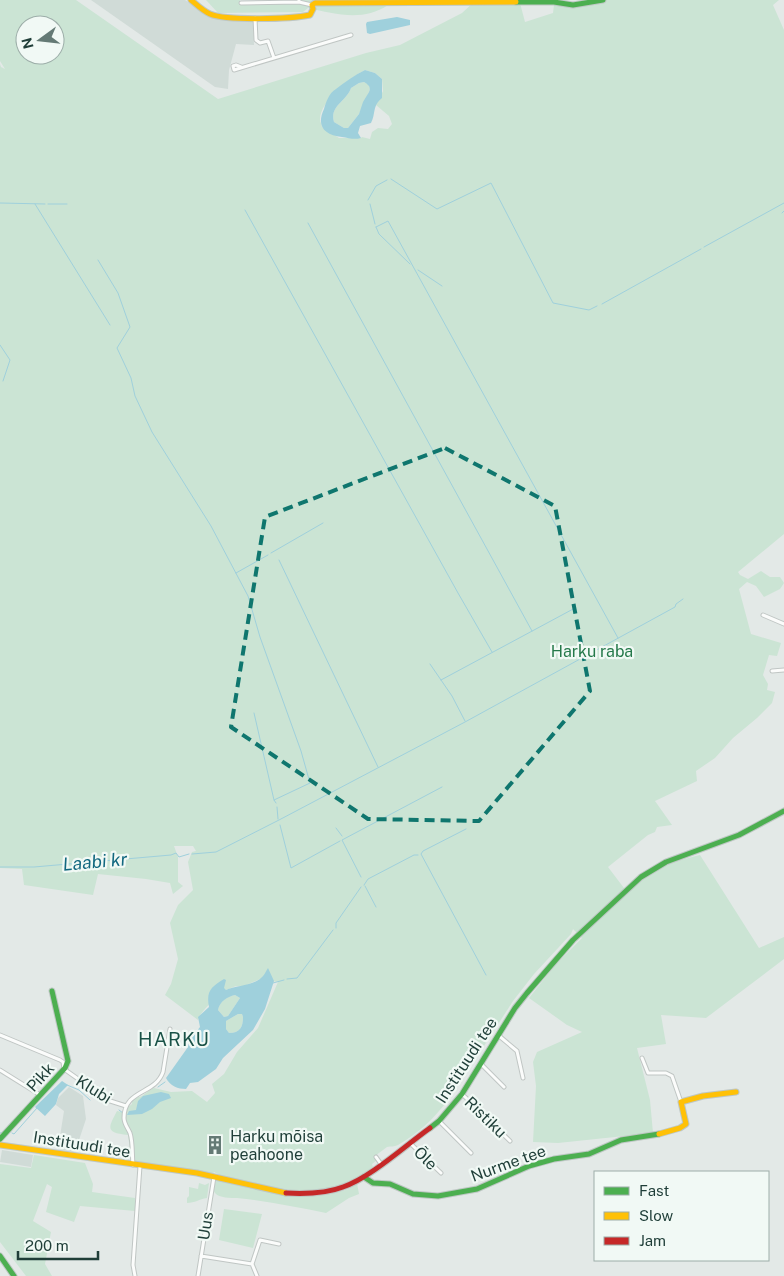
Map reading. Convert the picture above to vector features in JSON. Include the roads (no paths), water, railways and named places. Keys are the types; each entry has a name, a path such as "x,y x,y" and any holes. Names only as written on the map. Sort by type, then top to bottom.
{"street":[{"path":"191,0 214,16 255,18 306,16 312,12 312,5"},
{"path":"242,3 299,1 312,5 315,3 391,1 554,1 564,5 581,6 603,0"},
{"path":"255,18 256,40 260,43 268,41 274,58"},
{"path":"241,67 351,34"},
{"path":"763,615 784,624"},
{"path":"772,671 784,670"},
{"name":"Instituudi tee","path":"0,1145 214,1177 274,1191 303,1194 335,1190 364,1176 381,1165 440,1121 462,1094 521,1001 548,968 573,940 641,877 651,869 667,861 748,832 784,811"},
{"name":"Pikk","path":"0,1139 64,1069 68,1061 52,991"},
{"path":"133,1165 131,1136 124,1120 126,1106 132,1098 156,1084 161,1078 170,1029"},
{"name":"Klubi","path":"0,1035 18,1044 52,1055 62,1061 64,1069 104,1099 126,1106"},
{"path":"498,1035 517,1051 523,1078"},
{"path":"642,1058 648,1073 672,1076 680,1102 702,1096 736,1092"},
{"path":"481,1064 504,1087"},
{"path":"0,1070 32,1088 40,1095"},
{"name":"Ristiku","path":"462,1094 510,1140"},
{"name":"Nurme tee","path":"364,1176 373,1183 390,1184 413,1194 438,1196 477,1189 528,1166 554,1159 589,1154 621,1140 649,1136 680,1128 686,1124 680,1102"},
{"path":"440,1121 471,1153"},
{"name":"Õle","path":"411,1144 441,1173"},
{"path":"376,1158 381,1165"},
{"path":"135,1276 133,1265 140,1166"},
{"name":"Uus","path":"198,1276 214,1177"},
{"path":"257,1276 252,1264 260,1240 279,1244"},
{"path":"0,1256 14,1276"},
{"path":"201,1256 252,1264"}],"water":[{"path":"397,17 410,20 410,25 370,34 367,33 367,22"},
{"path":"365,70 375,73 382,79 382,98 375,107 371,123 360,126 358,133 361,138 356,139 336,136 326,132 321,125 321,120 331,93","holes":["364,82 370,87 369,92 359,114 348,128 344,128 334,122 334,112 351,88"]},
{"path":"268,968 274,981 265,1009 253,1030 223,1058 216,1069 198,1082 190,1083 186,1089 177,1088 172,1085 166,1078 200,1027 198,1017 209,1007 208,997 210,990 224,979 226,980 224,988 226,990 249,984 261,978","holes":["235,995 240,998 228,1016 224,1017 218,1010 220,1004","238,1014 242,1014 242,1024 238,1031 229,1033 226,1029 226,1021"]},
{"path":"62,1081 68,1085 59,1094 56,1104 45,1116 35,1107"},
{"path":"161,1092 169,1094 171,1098 160,1102 142,1114 127,1115 129,1111 136,1110 138,1101 143,1096"}],"waterway":[{"path":"391,179 437,209 491,183 553,303 589,310 597,306"},
{"path":"368,200 376,186 387,180"},
{"path":"0,203 45,204"},
{"path":"704,247 784,203"},
{"path":"35,204 110,325"},
{"path":"48,204 67,204"},
{"path":"370,204 375,224"},
{"path":"245,210 492,652"},
{"path":"376,227 388,221 618,638"},
{"path":"308,223 532,631"},
{"path":"376,227 379,234 410,264"},
{"path":"602,304 701,249"},
{"path":"98,260 118,293 130,327 117,348 131,378 135,396 152,432 211,526 248,596 260,637 301,751 310,783 274,800 276,803"},
{"path":"418,270 442,286"},
{"path":"0,345 10,360 3,381"},
{"path":"271,553 323,523"},
{"path":"236,573 268,555"},
{"path":"279,560 378,767"},
{"path":"192,854 216,852 279,820 465,722 675,607 683,599"},
{"path":"441,680 575,608"},
{"path":"430,664 452,696 465,721"},
{"path":"254,713 274,800"},
{"path":"361,877 342,840 442,787"},
{"path":"277,807 278,819"},
{"path":"280,825 291,868 340,841"},
{"path":"336,828 342,836"},
{"path":"466,829 423,851 421,854 486,975"},
{"name":"Laabi kr","path":"0,867 34,867 176,853 179,857 189,854"},
{"path":"364,885 368,879 414,855 418,855"},
{"path":"365,886 376,907"},
{"path":"336,928 336,923 361,887"},
{"path":"287,979 297,978 333,930"},
{"path":"273,983 284,980"},
{"path":"158,1087 165,1082"},
{"path":"67,1085 79,1090 90,1100"},
{"path":"12,1133 14,1134 37,1108"},
{"path":"119,1110 123,1113"},
{"path":"0,1133 4,1132 7,1128"}],"place":[{"name":"Harku mõisa peahoone","path":"215,1145"}],"district":[{"name":"HARKU","path":"174,1039"}],"park label":[{"name":"Harku raba","path":"592,651"}]}
